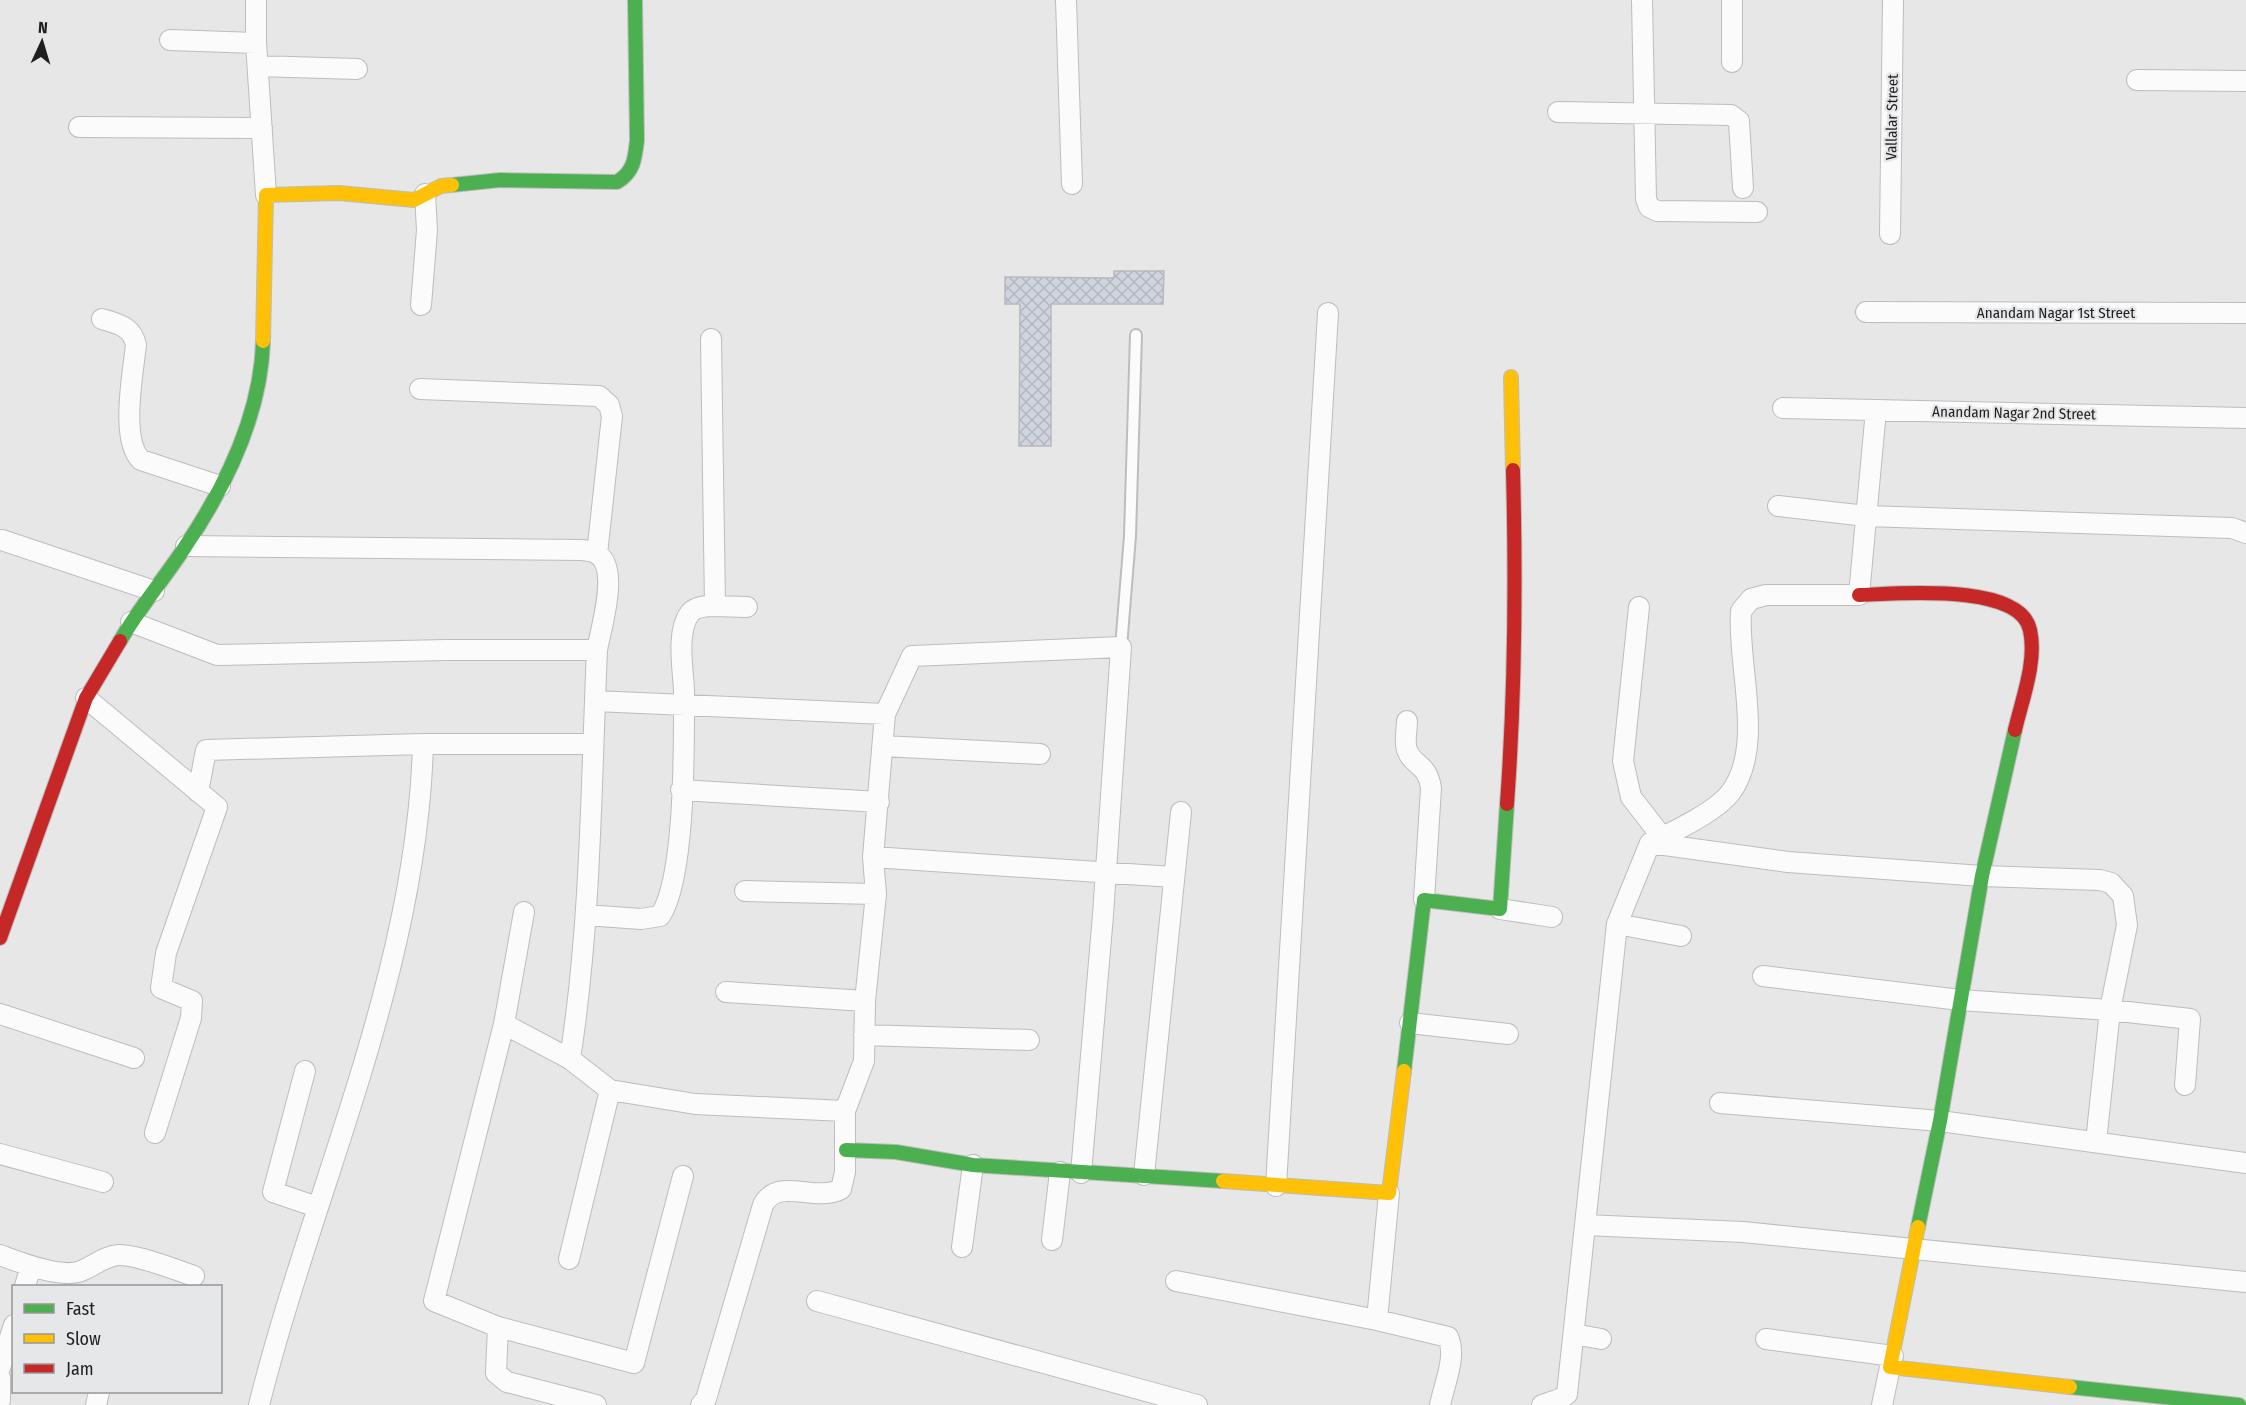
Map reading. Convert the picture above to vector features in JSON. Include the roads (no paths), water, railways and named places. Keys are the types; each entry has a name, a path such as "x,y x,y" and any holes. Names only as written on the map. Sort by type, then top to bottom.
{"street":[{"path":"0,938 86,698 131,622 186,546 220,486 251,418 262,372 266,195 256,43 256,0"},
{"path":"266,195 339,193 414,200 441,186 500,180 616,182 630,174 634,163 635,0"},
{"path":"1066,0 1072,184"},
{"path":"1642,0 1646,199 1649,207 1657,211 1757,212"},
{"path":"1732,0 1732,62"},
{"name":"Vallalar Street","path":"1890,234 1893,0"},
{"path":"170,40 256,43"},
{"path":"258,66 357,69"},
{"path":"2137,80 2246,81"},
{"path":"1558,112 1731,114 1739,121 1742,133 1743,188"},
{"path":"79,127 262,128"},
{"path":"421,305 427,230 425,194"},
{"name":"Anandam Nagar 1st Street","path":"1866,312 2246,313"},
{"path":"1276,1186 1328,313"},
{"path":"102,319 121,325 134,335 136,345 129,426 134,453 141,459 220,486"},
{"path":"711,339 715,606"},
{"path":"1500,909 1514,726 1516,602 1511,377"},
{"path":"420,389 598,396 609,405 612,416 597,554"},
{"name":"Anandam Nagar 2nd Street","path":"1783,408 2246,418"},
{"path":"1859,595 1876,410"},
{"path":"1778,506 1866,516 2232,528 2246,533"},
{"path":"2,540 154,591"},
{"path":"186,546 583,550 597,554 606,563 610,578 597,650 586,915 580,992 570,1059"},
{"path":"1542,1405 1567,1394 1617,924 1656,840 1692,823 1731,792 1745,762 1748,730 1741,612 1751,599 1766,595 1982,596 2015,609 2030,627 2032,654 1982,876 1940,1121 1882,1405"},
{"path":"586,915 641,919 660,916 668,904 679,845 684,705 683,631 690,613 700,607 747,608"},
{"path":"1639,608 1623,760 1631,797 1656,840"},
{"path":"131,622 217,655 435,650 597,650"},
{"path":"704,1404 769,1194 778,1190 822,1195 841,1189 844,1182 845,1111 864,1061 866,1001 876,894 873,856 885,714 912,656 1121,647 1106,873 1081,1173"},
{"path":"86,698 217,807 166,952 161,988 192,1001 191,1018 181,1041 155,1133"},
{"path":"595,701 885,714"},
{"path":"1377,1320 1389,1193 1424,900 1431,788 1429,774 1410,755 1406,747 1407,721"},
{"path":"198,792 206,750 423,744 593,744"},
{"path":"259,1405 279,1327 390,970 422,792 423,744"},
{"path":"883,746 1040,754"},
{"path":"681,790 879,802"},
{"path":"1144,1175 1181,812"},
{"path":"1656,840 1788,862 1982,876 2083,879 2111,883 2123,896 2127,918 2110,1010 2096,1142"},
{"path":"873,856 1173,877"},
{"path":"744,891 876,894"},
{"path":"1424,900 1552,917"},
{"path":"524,912 504,1024 434,1301 498,1327 634,1363 683,1176"},
{"path":"1617,924 1682,936"},
{"path":"1763,976 1960,1000 2110,1010 2190,1019 2185,1085"},
{"path":"726,992 866,1001"},
{"path":"0,1014 134,1058"},
{"path":"1410,1023 1508,1034"},
{"path":"504,1024 570,1059 610,1090 694,1104 845,1111"},
{"path":"864,1035 1029,1040"},
{"path":"305,1071 273,1192 317,1207"},
{"path":"569,1259 610,1090"},
{"path":"1720,1102 1940,1121 2246,1163"},
{"path":"846,1150 896,1152 973,1165 1060,1172 1144,1175 1389,1193"},
{"path":"0,1154 103,1182"},
{"path":"962,1247 973,1165"},
{"path":"1052,1240 1060,1172"},
{"path":"1585,1225 1743,1232 2246,1282"},
{"path":"0,1255 31,1266 78,1273 102,1259 121,1254 194,1276"},
{"path":"26,1285 31,1266"},
{"path":"1176,1281 1377,1320 1448,1337 1452,1346 1451,1355 1440,1405"},
{"path":"817,1301 1197,1405"},
{"path":"498,1327 495,1373 507,1382 596,1405"},
{"path":"0,1368 12,1330"},
{"path":"1574,1334 1600,1339"},
{"path":"1766,1340 1892,1361 2239,1405"},
{"path":"0,1377 0,1401"}],"lane":[{"path":"1121,647 1130,536 1136,335"}]}
